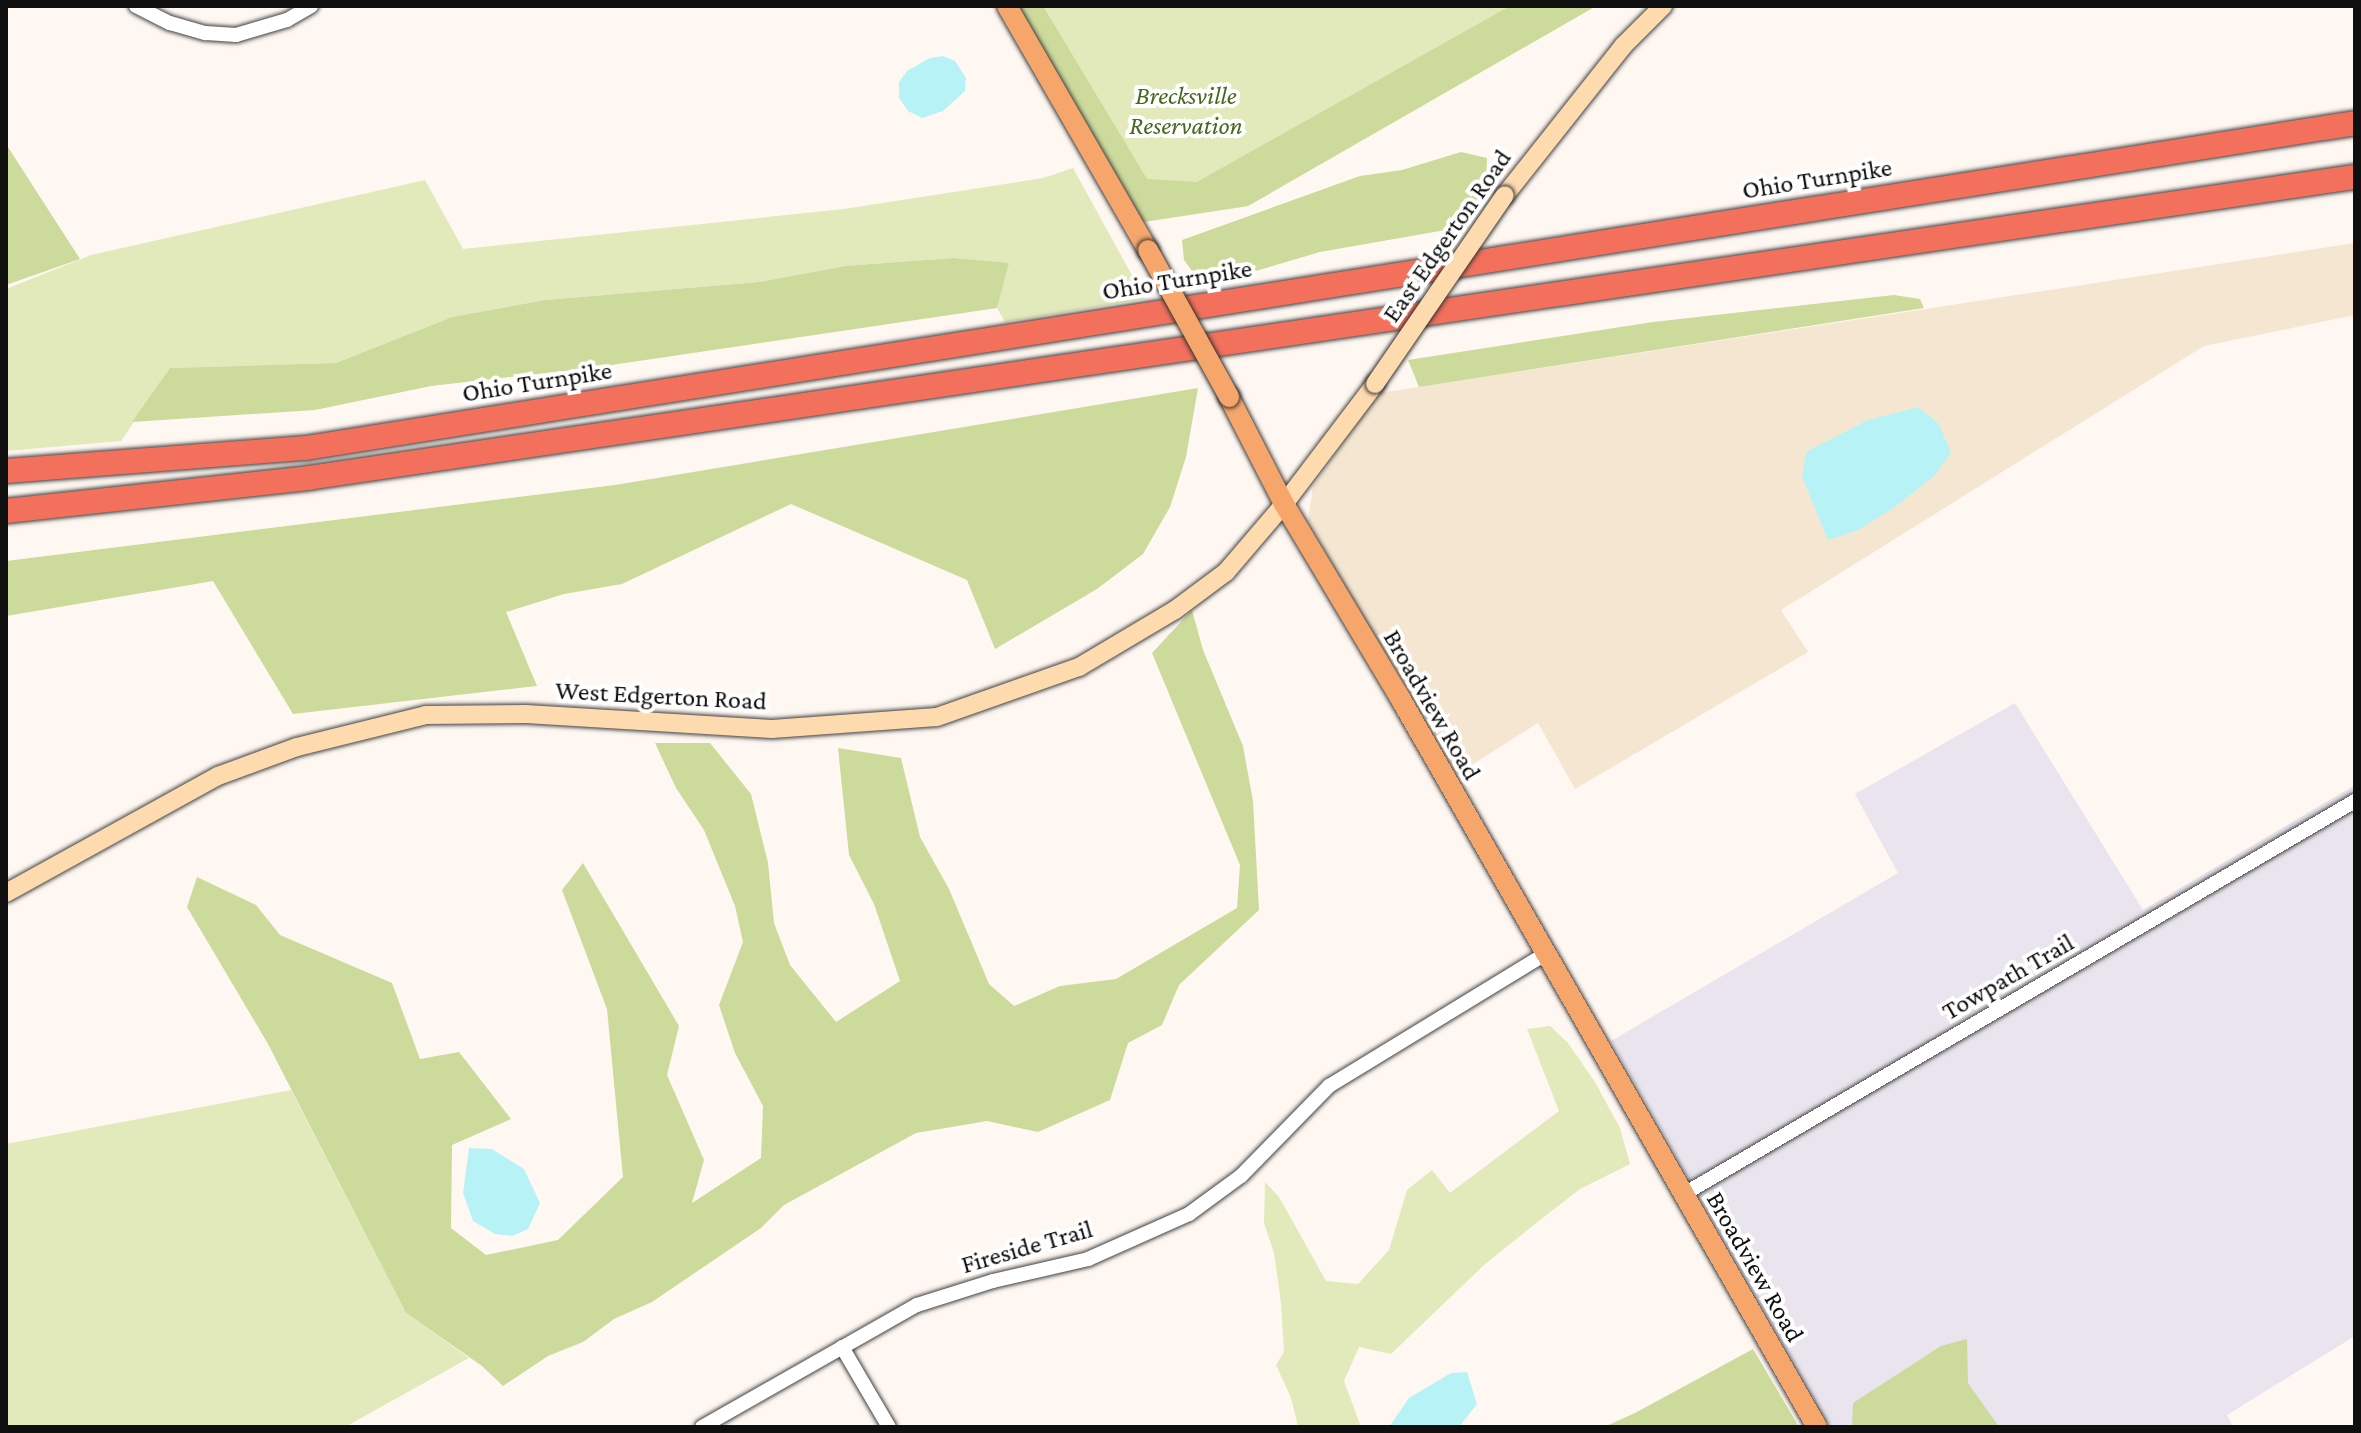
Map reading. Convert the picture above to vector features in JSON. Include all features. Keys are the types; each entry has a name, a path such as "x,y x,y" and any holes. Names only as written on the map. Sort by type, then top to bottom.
{"highway":[{"name":"Ohio Turnpike","path":"6,471 306,448 2355,123"},
{"path":"6,511 339,473 2355,177"}],"main road":[{"name":"Broadview Road","path":"1007,6 1148,250 1284,504 1400,698 1817,1427"}],"street":[{"path":"136,6 170,23 206,33 236,35 287,20 311,6"},
{"name":"East Edgerton Road","path":"1284,504 1375,384 1505,195 1623,46 1663,6"},
{"name":"West Edgerton Road","path":"6,893 218,776 297,747 426,715 526,714 772,729 937,717 1079,667 1175,610 1226,572 1284,504"},
{"name":"Towpath Trail","path":"1684,1194 2355,801"},
{"name":"Fireside Trail","path":"702,1427 917,1305 993,1281 1088,1259 1189,1214 1241,1176 1329,1086 1545,954"},
{"path":"842,1347 889,1427"}],"shaded area":[{"path":"2355,243 2355,315 2204,346 1781,610 1808,652 1575,789 1538,723 1454,776 1308,521 1313,486 1379,393"},
{"path":"2015,703 2143,910 2355,785 2355,1336 2227,1415 2233,1427 1830,1427 1611,1041 1898,873 1855,794"}],"green space":[{"name":"Brecksville Reservation","path":"1006,6 1596,6 1248,206 1131,224"},
{"path":"1016,6 1043,6 1147,179 1197,182 1510,6 1596,6 1248,206 1143,222"},
{"path":"6,144 80,259 6,285"},
{"path":"1461,152 1487,158 1486,186 1466,220 1457,228 1320,252 1242,275 1197,278 1184,260 1182,240 1360,176 1402,170"},
{"path":"1073,168 1145,299 1005,322 997,308 1008,264 953,258 845,266 759,282 545,300 452,317 336,363 170,368 121,441 6,451 6,289 91,255 425,180 463,249 844,209 1043,178"},
{"path":"953,258 1009,263 997,308 591,368 431,386 315,410 132,422 170,368 336,363 452,317 545,300 759,282 845,266"},
{"path":"1894,295 1920,299 1924,308 1419,387 1408,360 1653,322"},
{"path":"1198,388 1186,457 1170,507 1143,554 1097,589 995,649 967,580 791,504 622,584 564,594 506,612 537,686 293,714 213,581 6,616 6,561 615,485"},
{"path":"1192,610 1203,650 1243,746 1253,801 1259,910 1179,985 1162,1025 1128,1043 1110,1100 1038,1132 987,1121 916,1133 784,1205 761,1228 652,1302 614,1319 583,1342 548,1356 503,1386 482,1366 406,1313 268,1044 187,907 197,877 256,905 280,935 392,983 420,1059 459,1052 511,1119 452,1145 451,1228 486,1255 558,1240 623,1177 607,1009 562,890 583,863 679,1026 667,1075 704,1160 692,1203 761,1158 763,1106 735,1053 719,1005 743,942 735,906 704,830 676,788 655,743 710,743 751,794 768,863 774,923 790,965 836,1022 900,981 874,904 849,855 838,748 901,758 920,837 949,889 989,984 1014,1006 1060,986 1116,979 1237,908 1240,865 1152,653"},
{"path":"1550,1026 1568,1043 1595,1082 1620,1128 1630,1164 1580,1189 1535,1224 1484,1265 1391,1354 1359,1347 1344,1381 1361,1427 1298,1427 1291,1398 1276,1365 1284,1352 1274,1253 1264,1223 1265,1182 1279,1197 1326,1281 1358,1284 1389,1250 1407,1190 1432,1170 1450,1193 1559,1111 1527,1029"},
{"path":"291,1090 406,1313 469,1358 345,1427 6,1427 6,1144"},
{"path":"1967,1339 1968,1383 1999,1427 1852,1427 1853,1403 1941,1346"},
{"path":"1753,1349 1799,1427 1604,1427 1635,1413"}],"water":[{"path":"943,56 955,61 966,78 965,91 943,111 922,118 908,111 899,98 899,82 907,71 930,58"},
{"path":"1918,407 1939,424 1951,453 1934,476 1895,507 1856,531 1828,540 1802,477 1806,452 1868,420"},
{"path":"469,1148 492,1149 524,1169 540,1203 528,1229 512,1236 495,1234 473,1221 463,1193"},
{"path":"1467,1372 1477,1404 1459,1427 1389,1427 1409,1398 1451,1373"}]}
